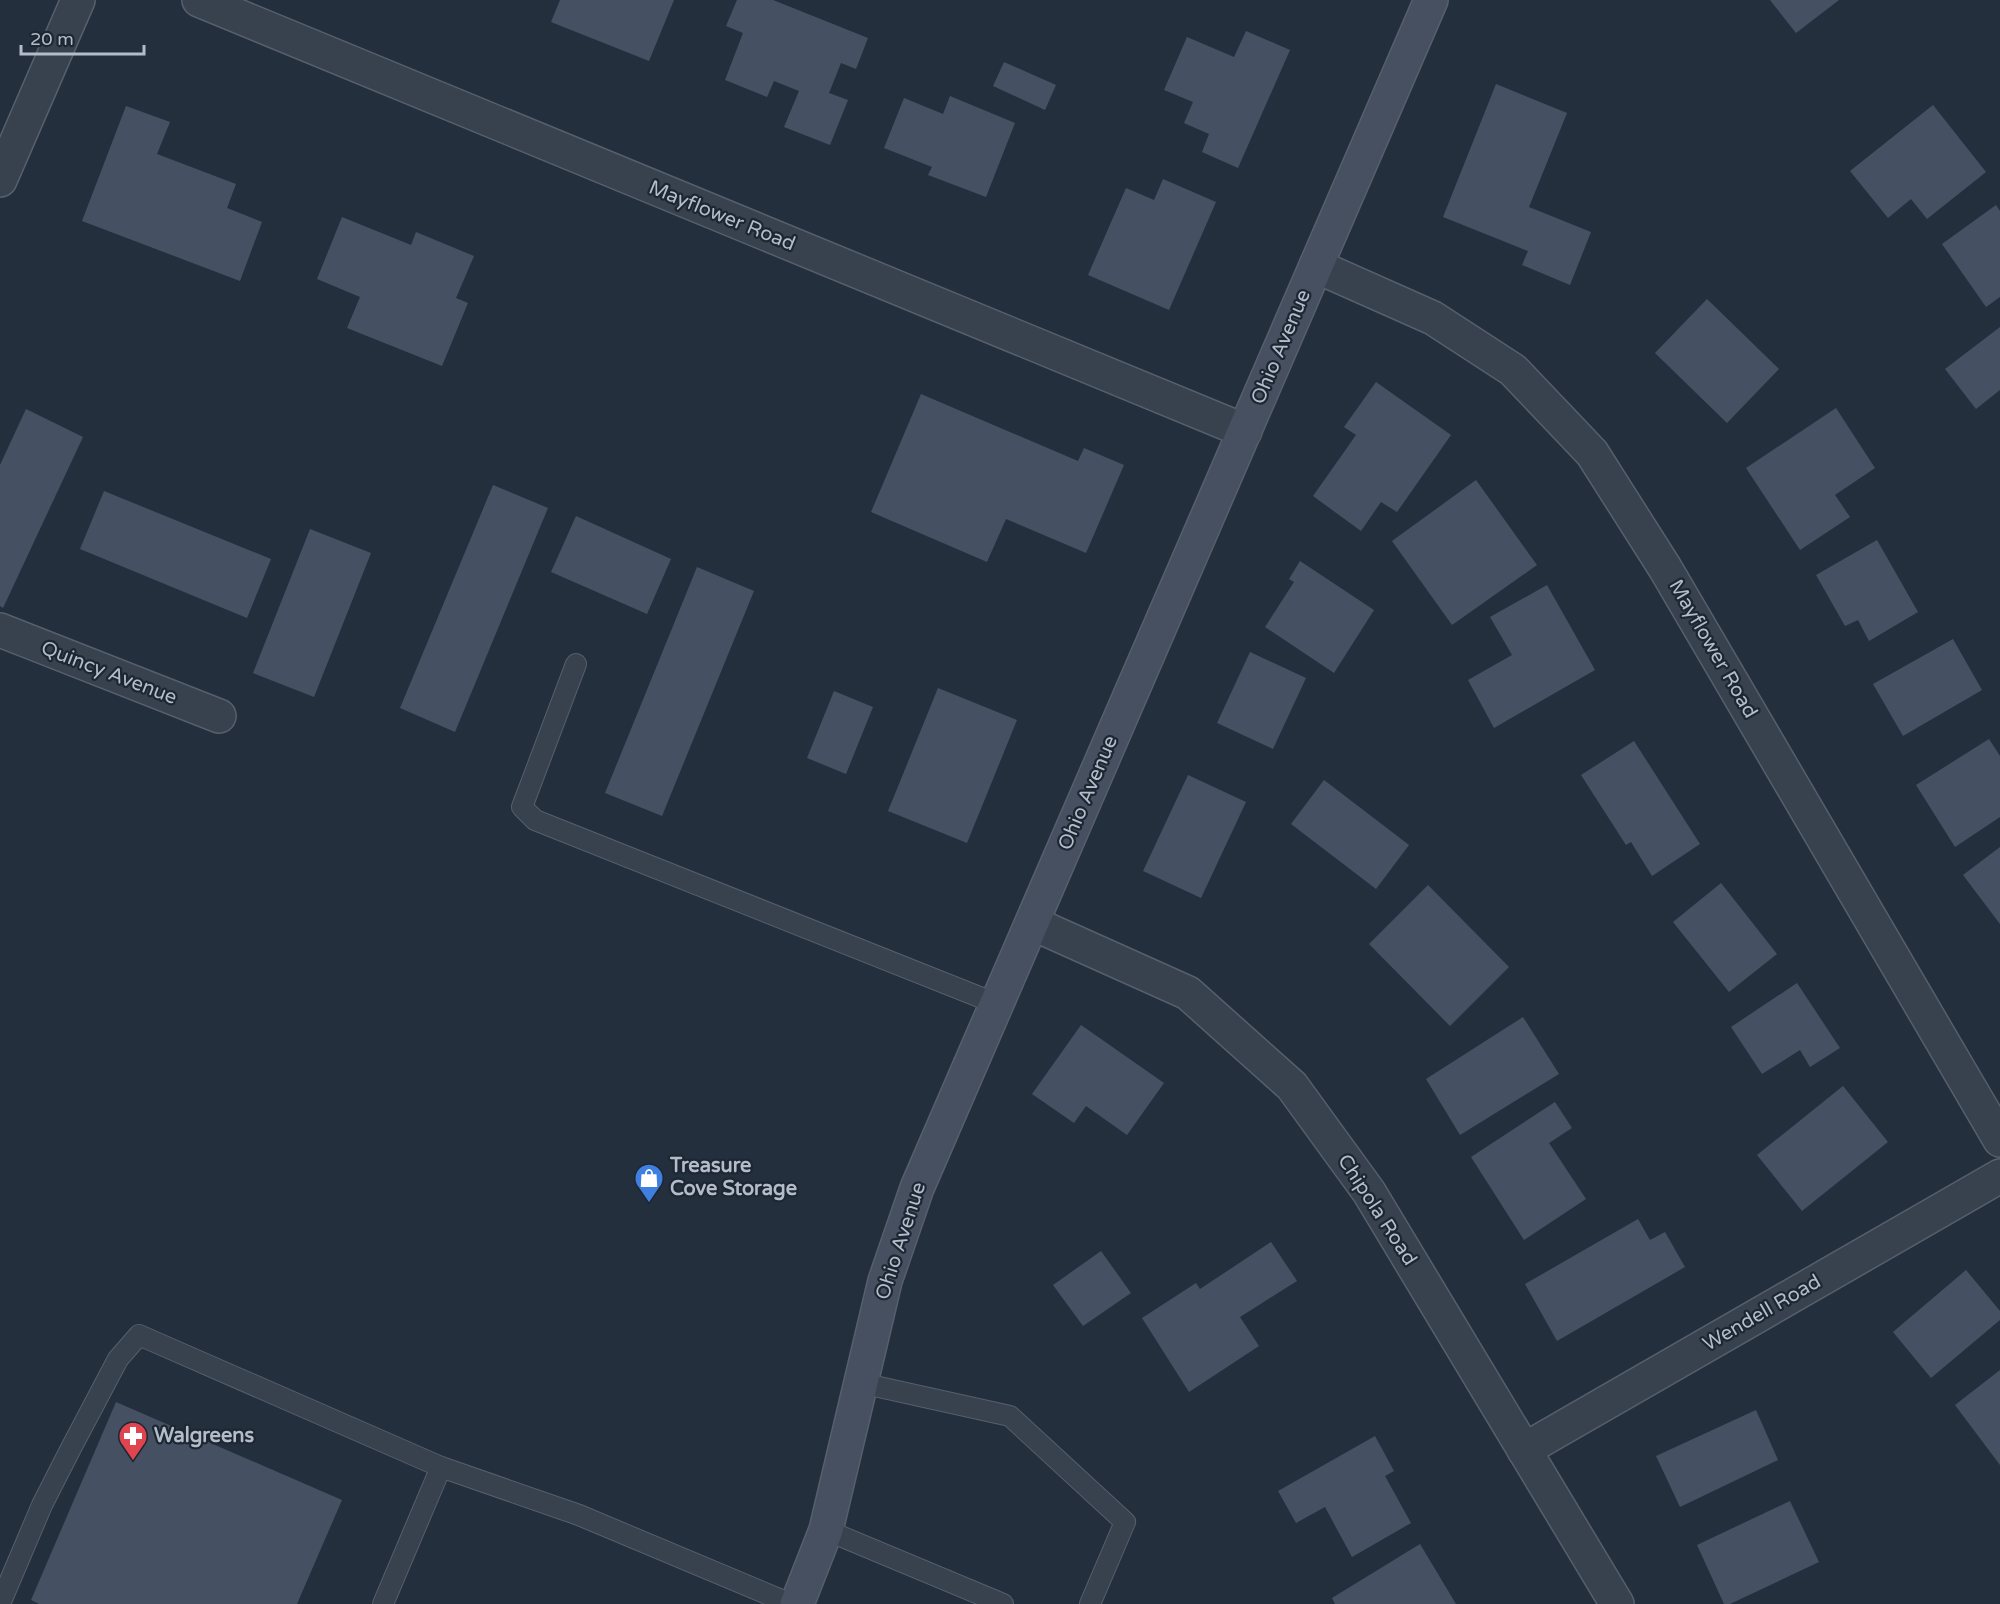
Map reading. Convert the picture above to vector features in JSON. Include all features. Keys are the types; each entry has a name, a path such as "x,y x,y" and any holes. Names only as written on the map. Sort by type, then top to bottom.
{"street":[{"path":"0,180 78,0"},
{"name":"Mayflower Road","path":"199,0 1245,431"},
{"name":"Ohio Avenue","path":"798,1604 826,1530 885,1281 917,1188 1431,0"},
{"name":"Mayflower Road","path":"1316,266 1433,318 1513,370 1592,453 1665,568 2000,1140"},
{"name":"Quincy Avenue","path":"0,630 219,716"},
{"name":"Chipola Road","path":"1032,923 1188,993 1292,1086 1369,1192 1617,1604"},
{"name":"Wendell Road","path":"1524,1450 2000,1176"}],"lane":[{"path":"576,664 522,807 535,820 997,1004"},
{"path":"2,1599 42,1505 118,1359 140,1335 441,1467 579,1515 791,1604"},
{"path":"861,1383 1010,1416 1125,1522 1090,1604"},
{"path":"383,1604 441,1467"},
{"path":"826,1530 1003,1604"}],"building":[{"path":"560,0 674,0 649,61 551,22"},
{"path":"737,0 773,0 868,38 856,69 841,63 829,93 848,100 830,145 784,127 799,91 774,81 767,97 725,80 743,33 726,26"},
{"path":"1770,0 1839,0 1796,33"},
{"path":"1246,31 1290,50 1238,168 1202,152 1209,134 1184,123 1193,102 1164,90 1187,37 1234,57"},
{"path":"1004,62 1056,85 1045,110 993,86"},
{"path":"1496,84 1567,113 1529,207 1591,232 1570,285 1522,265 1528,251 1443,217"},
{"path":"950,96 1015,123 986,197 928,175 932,167 884,148 904,98 943,114"},
{"path":"1933,105 1986,172 1927,219 1911,199 1888,218 1850,171"},
{"path":"126,106 170,122 157,154 236,184 227,208 262,222 240,281 82,221"},
{"path":"1163,179 1216,202 1169,310 1088,275 1126,188 1154,200"},
{"path":"1996,205 2000,211 2000,297 1986,307 1942,244"},
{"path":"342,217 411,245 416,232 474,256 456,298 468,303 442,366 347,328 360,297 317,279"},
{"path":"1707,299 1779,369 1727,423 1655,353"},
{"path":"2000,327 2000,390 1976,409 1945,369"},
{"path":"1376,382 1451,435 1397,512 1381,502 1361,531 1313,496 1356,435 1344,427"},
{"path":"921,394 1078,461 1084,448 1124,465 1086,553 1006,519 987,562 871,512"},
{"path":"1836,408 1875,468 1835,495 1850,517 1800,550 1746,468"},
{"path":"26,409 83,437 3,608 0,606 0,465"},
{"path":"1476,480 1537,565 1452,625 1392,541"},
{"path":"493,485 548,508 455,732 400,708"},
{"path":"104,491 271,559 247,618 80,549"},
{"path":"576,516 671,559 647,614 551,572"},
{"path":"310,529 371,553 314,697 253,673"},
{"path":"1877,540 1918,612 1869,641 1858,620 1845,626 1816,575"},
{"path":"1300,561 1374,610 1334,673 1265,627 1294,582 1289,579"},
{"path":"697,567 754,591 662,816 605,793"},
{"path":"1547,585 1595,670 1494,728 1468,680 1512,655 1490,617"},
{"path":"1953,639 1982,690 1903,736 1873,684"},
{"path":"1250,652 1306,678 1273,749 1217,723"},
{"path":"938,688 1017,720 967,843 888,811"},
{"path":"834,691 873,707 846,774 807,758"},
{"path":"1989,739 2000,756 2000,817 1955,847 1916,785"},
{"path":"1634,741 1700,844 1652,876 1631,842 1626,845 1581,775"},
{"path":"1188,775 1246,802 1201,898 1143,871"},
{"path":"1324,780 1409,845 1376,889 1291,824"},
{"path":"2000,847 2000,924 1963,875"},
{"path":"1721,883 1777,954 1729,992 1673,922"},
{"path":"1428,885 1509,967 1450,1026 1369,944"},
{"path":"1797,983 1840,1048 1810,1067 1800,1050 1762,1074 1731,1027"},
{"path":"1523,1017 1559,1074 1460,1135 1426,1079"},
{"path":"1081,1025 1164,1083 1127,1135 1086,1106 1074,1123 1032,1094"},
{"path":"1843,1086 1888,1142 1802,1211 1757,1155"},
{"path":"1555,1102 1572,1128 1549,1143 1586,1199 1524,1240 1471,1157"},
{"path":"1638,1219 1650,1240 1665,1232 1685,1267 1557,1341 1525,1284"},
{"path":"1271,1242 1297,1281 1240,1317 1259,1346 1189,1392 1142,1318 1196,1283 1200,1289"},
{"path":"1101,1251 1131,1293 1083,1326 1053,1285"},
{"path":"1966,1270 2000,1311 2000,1320 1931,1378 1893,1332"},
{"path":"2000,1370 2000,1465 1955,1405"},
{"name":"Walgreens","path":"116,1402 342,1500 297,1604 39,1604 31,1600"},
{"path":"1756,1410 1778,1460 1680,1507 1656,1456"},
{"path":"1375,1436 1394,1471 1385,1476 1411,1523 1352,1557 1325,1507 1296,1523 1278,1491"},
{"path":"1790,1501 1819,1562 1730,1604 1724,1604 1697,1545"},
{"path":"1420,1544 1456,1604 1335,1604 1332,1598"}],"place":[{"name":"Treasure Cove Storage","path":"649,1204"},
{"name":"Walgreens","path":"133,1462"}]}
